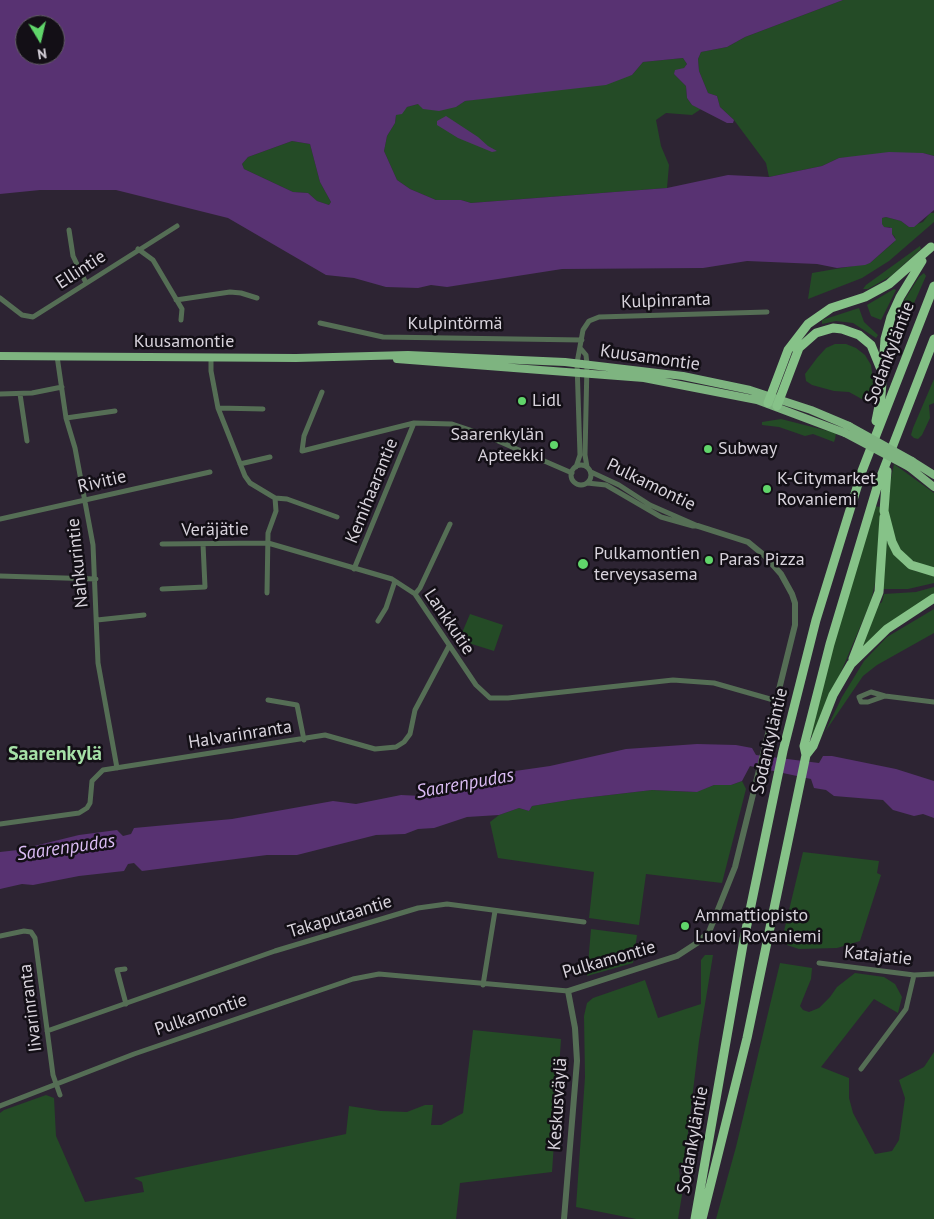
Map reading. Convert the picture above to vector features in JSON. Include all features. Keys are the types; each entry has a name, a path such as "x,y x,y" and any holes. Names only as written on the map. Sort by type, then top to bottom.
{"highway":[{"path":"878,428 876,421 881,396 885,339 891,317 912,275 933,246"},
{"path":"774,401 788,350 808,324 832,308 865,297 889,284 933,246"},
{"name":"Sodankyläntie","path":"695,1219 744,939 783,751 829,574 853,496 934,286"},
{"path":"774,401 799,348 808,338 825,330 842,329 866,340 877,357 882,376"},
{"name":"Sodankyläntie","path":"702,1219 747,1038 798,783 806,755 804,746 830,644 861,538 886,465 934,339"},
{"path":"806,755 813,746 833,695 851,664 879,592 884,497 888,474 886,465"},
{"path":"884,516 888,534 897,552 910,565 934,572"},
{"path":"851,664 887,628 934,598"}],"main road":[{"name":"Kuusamontie","path":"0,356 446,355 587,364 683,376 774,401 847,430 910,464"},
{"name":"Kuusamontie","path":"368,356 644,378 774,401"},
{"path":"910,464 934,476"},
{"path":"910,464 934,487"}],"street":[{"name":"Ellintie","path":"0,298 22,315 33,317 177,226"},
{"path":"69,230 73,256 86,283"},
{"path":"138,249 153,260 182,309 180,320"},
{"path":"176,300 230,292 240,292 257,298"},
{"name":"Kulpinranta","path":"582,340 585,325 593,318 598,317 767,312"},
{"name":"Kulpintörmä","path":"320,323 383,337 582,340"},
{"path":"576,467 582,465 589,470 591,478 587,483 577,484 572,478 572,473 580,455 577,363 582,340"},
{"path":"581,349 586,355 587,364"},
{"name":"Nahkurintie","path":"57,356 66,418 85,500 96,579 98,663 117,768"},
{"path":"211,357 210,371 218,408 240,464 250,483 275,498 287,499 337,517"},
{"name":"Pulkamontie","path":"0,1106 55,1083 353,979 379,974 483,985 568,991 677,956 691,948 709,932 735,867 795,625 795,603 781,574 753,546 737,538 698,526 650,505 619,485 589,470 584,440 587,364"},
{"path":"0,394 20,394 62,387"},
{"path":"322,392 304,436 302,451 414,422 452,424 572,473"},
{"path":"20,394 27,440"},
{"path":"218,408 263,409"},
{"path":"66,418 115,412"},
{"name":"Kemihaarantie","path":"354,569 414,422"},
{"path":"240,464 270,457"},
{"name":"Rivitie","path":"0,520 210,472"},
{"name":"Pulkamontie","path":"587,483 606,485 661,517 698,526"},
{"path":"267,593 268,533 276,511 275,498"},
{"path":"415,594 420,588 450,524"},
{"name":"Lankkutie","path":"268,543 395,580 415,594 476,685 485,695 496,699 673,680 714,683 776,701"},
{"name":"Veräjätie","path":"162,544 268,543"},
{"path":"162,589 205,587 203,544"},
{"path":"0,576 96,579"},
{"path":"378,621 395,580"},
{"path":"97,620 144,615"},
{"name":"Halvarinranta","path":"0,824 79,813 87,808 90,802 92,781 103,770 333,736 375,749 396,747 404,742 410,734 418,702 449,646"},
{"path":"885,696 934,702"},
{"path":"268,700 296,705 304,740"},
{"name":"Takaputaantie","path":"47,1031 275,952 418,908 447,904 495,912 584,922"},
{"path":"483,985 495,912"},
{"name":"Iivarinranta","path":"0,936 17,932 31,932 36,938 47,1031 55,1083 60,1095"},
{"name":"Katajatie","path":"819,963 914,974 934,974"},
{"path":"125,969 118,970 126,1004"},
{"path":"861,1069 906,1009 914,974"},
{"name":"Keskusväylä","path":"564,1219 577,1061 575,1028 568,991"}],"green space":[{"path":"843,0 934,0 934,156 923,153 839,158 822,166 769,177 766,163 734,120 720,107 717,96 708,93 699,71 698,59 701,52 727,47 745,37"},
{"path":"683,58 687,64 674,74 686,86 687,98 692,105 701,109 692,115 666,113 656,120 661,146 669,165 667,188 471,203 461,200 436,200 410,189 397,180 384,151 387,136 395,123 396,115 407,107 418,104 456,107 465,101 632,75 643,62"},
{"path":"292,141 310,144 320,182 331,202 329,205 317,201 308,193 293,192 244,169 242,164 248,157"},
{"path":"930,213 934,213 934,222 889,261 862,278 808,299 812,273 870,263 894,242 895,237 890,227 883,227 882,218 886,217 901,221 909,227 923,222"},
{"path":"920,246 921,249 891,276 868,289 863,289 866,285"},
{"path":"924,273 926,276 896,344 893,339 896,321 905,299 919,277"},
{"path":"894,289 896,290 881,320 871,316 867,305"},
{"path":"859,308 864,322 878,335 876,338 853,323 836,321 822,324 822,320"},
{"path":"835,344 846,344 856,348 865,355 871,365 873,401 869,403 849,392 834,391 812,385 806,381 805,374 817,358 826,348"},
{"path":"934,379 934,403 929,405 930,418 922,435 918,439 914,438 911,435 913,428"},
{"path":"781,419 836,433 834,442 813,434 805,436 779,427 762,425 762,422"},
{"path":"894,464 934,493 934,569 918,564 907,557 897,545 887,515"},
{"path":"875,506 880,507 880,521 876,579 871,601 814,736 809,735 829,660"},
{"path":"884,535 893,552 903,563 915,571 934,575 934,583 908,589 883,589"},
{"path":"934,587 934,594 857,653 878,605 882,602 884,594 916,592"},
{"path":"934,609 934,633 877,665 863,676 825,732 842,697 864,661 887,637"},
{"path":"470,614 503,625 494,651 459,640"},
{"path":"742,781 746,789 722,883 646,874 639,925 589,918 594,872 498,858 490,822 499,815 519,808 529,811 532,806 652,790 696,792 714,785 731,785"},
{"path":"803,852 879,861 877,873 881,875 860,941 837,948 799,949 787,945 784,931"},
{"path":"591,929 637,935 633,963 587,976"},
{"path":"705,955 713,955 699,1041 685,1158 679,1170 682,1195 678,1219 636,1219 576,1207 585,1077 584,1016 587,1003 593,998 645,980 658,1018 701,1004 701,960"},
{"path":"780,963 812,968 811,979 800,1006 803,1010 809,1012 819,1008 837,987 855,973 884,977 895,984 902,997 898,1013 874,999 821,1067 849,1078 849,1098 853,1113 875,1154 892,1151 899,1140 905,1098 899,1080 924,1067 934,1052 934,1219 716,1219 736,1147"},
{"path":"473,1030 561,1039 552,1172 460,1183 456,1219 0,1219 0,1113 4,1110 46,1095 54,1098 56,1136 85,1202 144,1192 142,1182 134,1178 346,1134 349,1106 381,1111 407,1112 425,1105 433,1105 431,1125 441,1125 463,1113"}],"water":[{"path":"0,0 843,0 745,37 727,47 701,52 698,59 699,71 708,93 717,96 720,107 734,120 733,123 727,123 692,105 687,98 686,86 674,74 675,70 684,68 687,64 683,58 643,62 632,75 606,85 465,101 456,107 439,111 423,109 418,104 407,107 402,114 396,115 395,123 387,136 384,151 397,180 410,189 436,200 461,200 471,203 667,188 728,175 769,177 822,166 839,158 889,152 923,153 934,156 934,210 914,227 909,227 901,221 886,217 882,218 882,224 884,227 892,228 892,234 896,240 870,263 865,265 837,268 817,264 747,261 703,268 562,269 447,287 431,285 418,288 386,287 354,278 326,275 228,218 116,190 40,190 0,194","holes":["292,141 310,144 320,182 331,202 329,205 317,201 308,193 293,192 244,169 242,164 248,157"]},
{"path":"446,116 497,151 492,152 458,138 437,125 437,121"},
{"name":"Saarenpudas","path":"697,744 736,745 752,748 756,755 819,763 823,756 832,756 896,769 934,781 934,818 923,814 914,816 893,810 883,800 834,796 826,790 814,788 811,779 750,766 742,781 731,785 714,785 697,792 652,790 575,799 532,806 529,811 519,808 499,815 467,817 434,828 418,829 405,834 376,835 297,855 267,855 142,871 134,863 128,864 124,871 79,876 33,885 22,884 0,889 0,852 18,850 79,835 117,830 123,836 131,834 134,828 232,819 333,801 356,804 401,795 422,796 437,788 480,776 550,766 626,749"}],"place":[{"name":"Lidl","path":"522,401"},
{"name":"Saarenkylän Apteekki","path":"554,445"},
{"name":"Subway","path":"708,449"},
{"name":"K-Citymarket Rovaniemi","path":"767,489"},
{"name":"Paras Pizza","path":"709,560"},
{"name":"Pulkamontien terveysasema","path":"583,564"},
{"name":"Ammattiopisto Luovi Rovaniemi","path":"685,926"}],"district":[{"name":"Saarenkylä","path":"55,754"}]}
